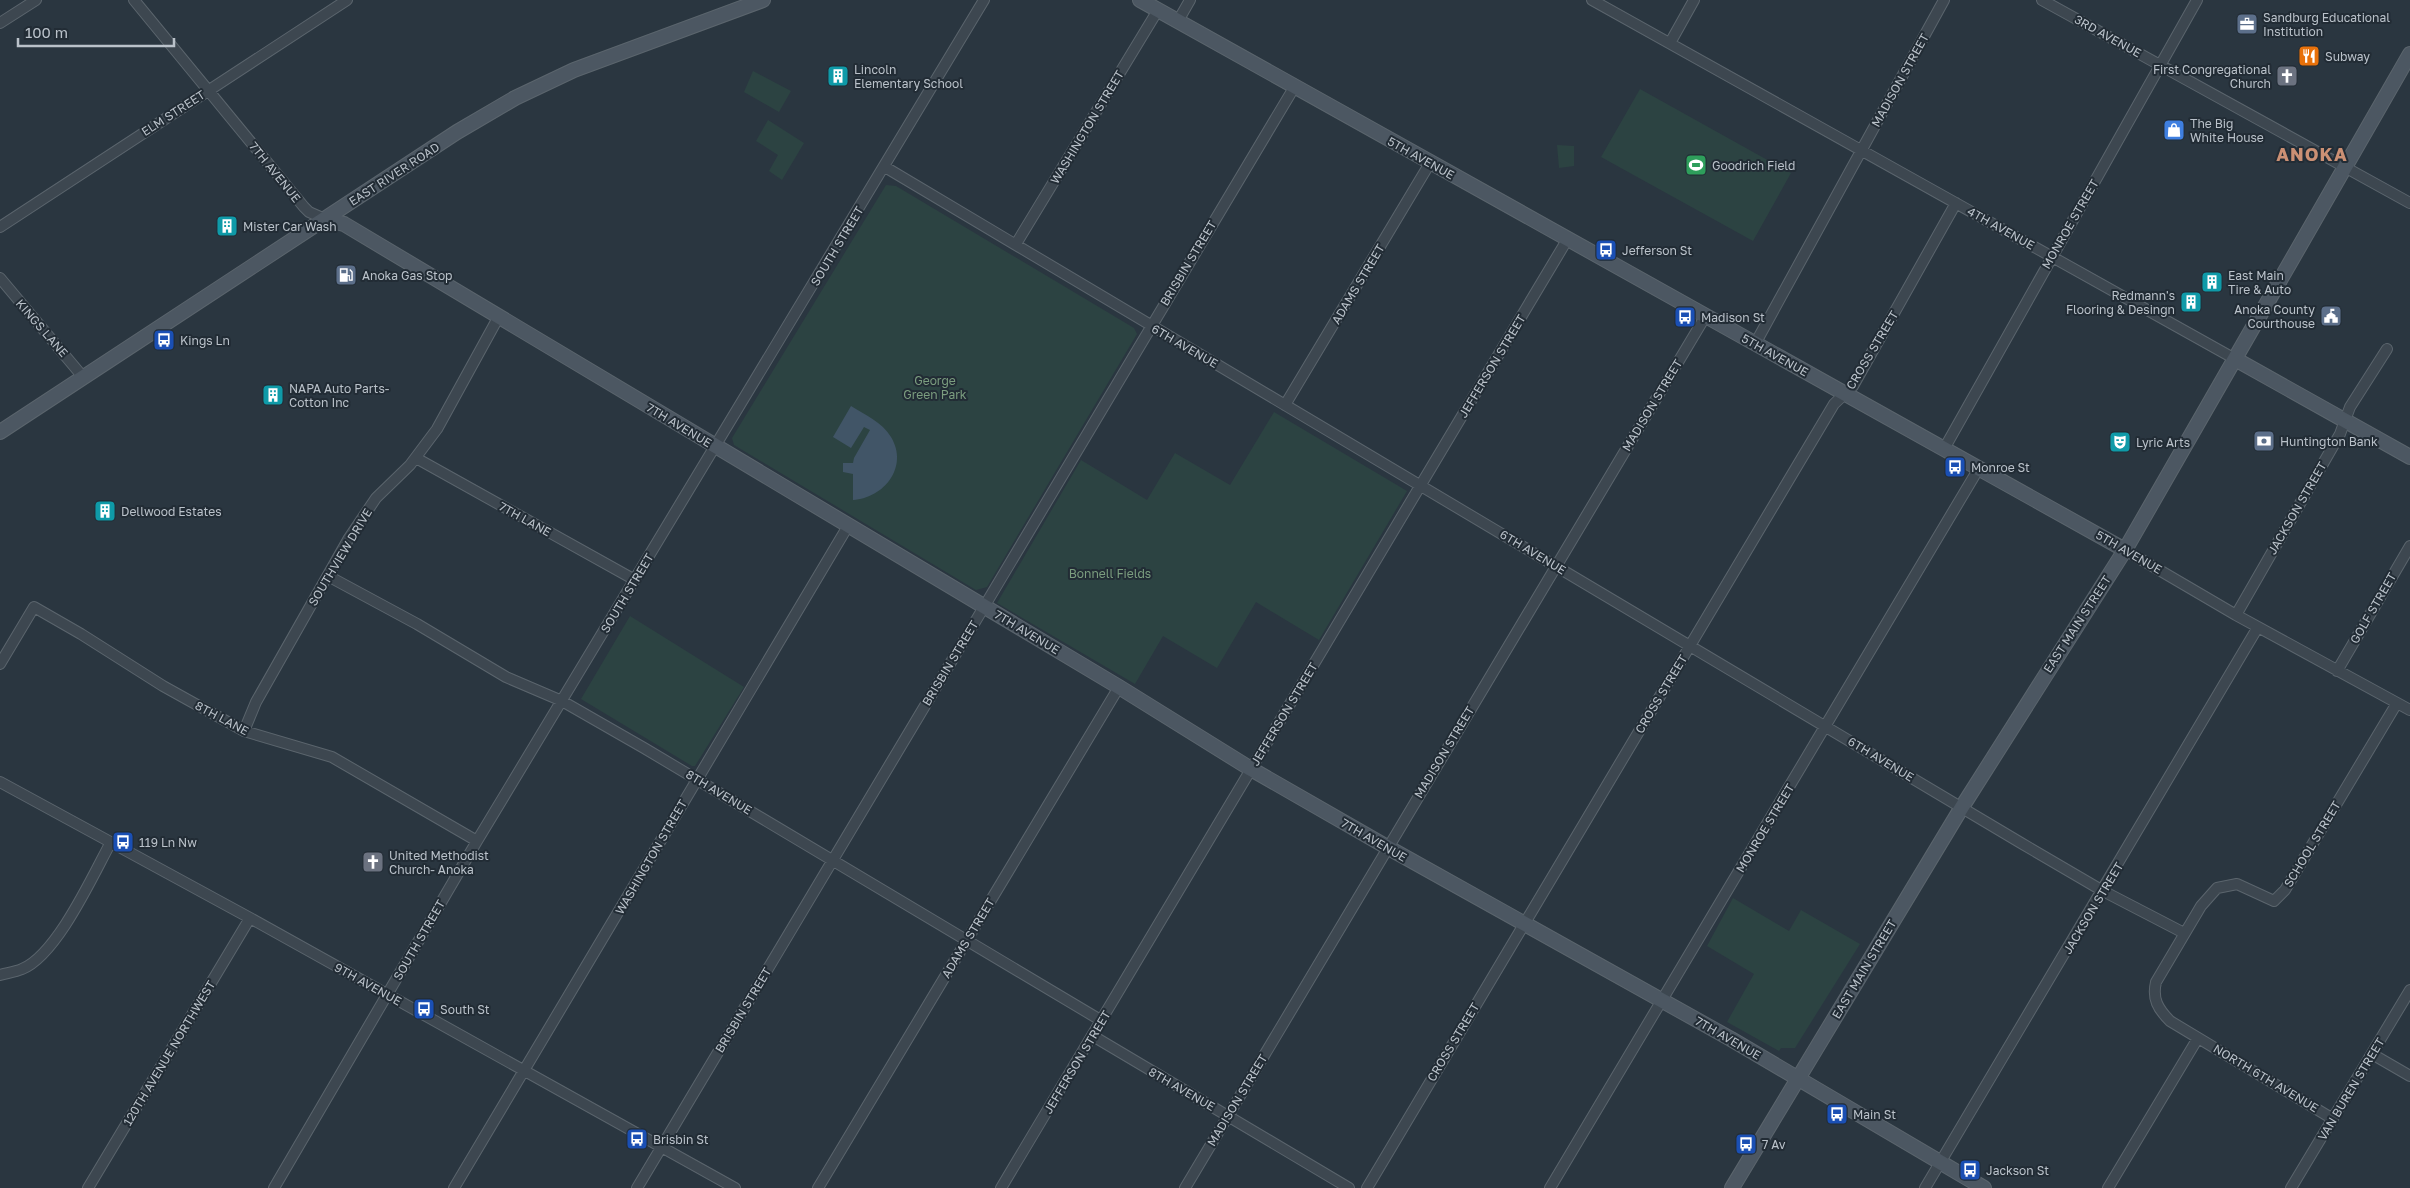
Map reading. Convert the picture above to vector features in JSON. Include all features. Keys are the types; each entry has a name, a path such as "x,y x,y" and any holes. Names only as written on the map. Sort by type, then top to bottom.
{"main road":[{"name":"EAST RIVER ROAD","path":"0,432 457,132 515,98 574,70 763,0"},
{"name":"5TH AVENUE","path":"1140,0 2125,550"},
{"name":"EAST MAIN STREET","path":"1732,1188 1962,808 2125,550 2410,54"},
{"name":"7TH AVENUE","path":"326,219 344,224 498,318 1119,687 1251,769 1523,924 1662,1000 1984,1188"},
{"name":"4TH AVENUE","path":"2235,359 2410,457"}],"street":[{"path":"0,23 36,0"},
{"name":"7TH AVENUE","path":"134,0 309,212 326,219"},
{"name":"ELM STREET","path":"0,227 347,0"},
{"name":"SOUTH STREET","path":"274,1188 477,841 984,0"},
{"path":"1178,21 1190,0"},
{"name":"4TH AVENUE","path":"1592,0 2235,359"},
{"path":"1670,43 1694,0"},
{"name":"MADISON STREET","path":"1755,344 1944,0"},
{"name":"3RD AVENUE","path":"2042,0 2410,203"},
{"name":"MONROE STREET","path":"1944,449 2196,0"},
{"name":"WASHINGTON STREET","path":"1016,244 1158,10"},
{"name":"BRISBIN STREET","path":"637,1188 1295,86"},
{"name":"ADAMS STREET","path":"1286,405 1430,163"},
{"name":"6TH AVENUE","path":"885,166 1150,326 1962,808 2103,891 2184,934"},
{"name":"CROSS STREET","path":"1367,1188 1834,404 1853,386 1956,203"},
{"name":"JEFFERSON STREET","path":"1001,1188 1422,486 1567,240"},
{"name":"KINGS LANE","path":"0,278 83,377"},
{"name":"MADISON STREET","path":"1185,1188 1705,317"},
{"name":"SOUTHVIEW DRIVE","path":"244,731 256,702 348,538 371,504 416,458 437,429 498,318"},
{"name":"JACKSON STREET","path":"2236,615 2346,421 2350,406 2388,349"},
{"name":"7TH LANE","path":"416,458 635,580"},
{"name":"MONROE STREET","path":"1550,1188 1979,468"},
{"name":"WASHINGTON STREET","path":"454,1188 848,526"},
{"name":"GOLF STREET","path":"2337,670 2410,546"},
{"name":"5TH AVENUE","path":"2125,550 2236,615 2410,710"},
{"name":"8TH AVENUE","path":"328,576 417,624 506,677 562,701 833,859 966,941 1102,1021"},
{"name":"8TH LANE","path":"0,664 34,608 81,634 163,686 244,731 332,757 477,841"},
{"name":"JACKSON STREET","path":"1925,1188 2258,627"},
{"name":"ADAMS STREET","path":"818,1188 1119,687"},
{"name":"SCHOOL STREET","path":"2198,1038 2170,1021 2160,1011 2155,1001 2156,982 2184,934 2202,906 2217,888 2237,884 2274,901 2285,890 2398,703"},
{"name":"9TH AVENUE","path":"0,782 250,918 735,1188"},
{"path":"0,975 23,969 46,951 76,906 112,842"},
{"name":"120TH AVENUE NORTHWEST","path":"88,1188 250,918"},
{"name":"VAN BUREN STREET","path":"2291,1188 2410,990"},
{"name":"8TH AVENUE","path":"1093,1036 1349,1188"},
{"path":"2108,1188 2198,1038"},
{"name":"NORTH 6TH AVENUE","path":"2198,1038 2334,1118"},
{"path":"2372,1054 2410,1076"}],"green space":[{"path":"753,71 791,91 779,112 744,92"},
{"name":"Goodrich Field","path":"1640,89 1791,173 1753,241 1601,157"},
{"path":"768,120 804,143 782,180 769,171 778,155 756,141"},
{"path":"1557,145 1574,146 1574,166 1559,168"},
{"name":"George Green Park","path":"886,185 896,186 1134,328 1137,334 987,587 976,590 734,445 732,438"},
{"name":"Bonnell Fields","path":"1274,412 1407,491 1319,640 1256,602 1217,668 1163,636 1135,684 997,603 1081,460 1147,500 1175,453 1230,485"},
{"path":"630,616 744,687 695,766 692,766 581,699"},
{"path":"1733,898 1789,931 1801,910 1860,944 1795,1048 1781,1048 1779,1051 1727,1022 1754,974 1707,946"}],"water":[{"path":"851,406 883,427 891,437 896,448 897,459 895,470 883,487 875,494 853,500 853,474 843,472 843,463 853,463 870,430 864,427 851,448 833,437"}],"place":[{"name":"Sandburg Educational Institution","path":"2247,24"},
{"name":"Subway","path":"2309,56"},
{"name":"Lincoln Elementary School","path":"838,76"},
{"name":"First Congregational Church","path":"2287,76"},
{"name":"The Big White House","path":"2174,130"},
{"name":"Goodrich Field","path":"1696,165"},
{"name":"Mister Car Wash","path":"227,226"},
{"name":"Jefferson St","path":"1606,250"},
{"name":"Anoka Gas Stop","path":"346,275"},
{"name":"East Main Tire & Auto","path":"2212,282"},
{"name":"Redmann's Flooring & Desingn","path":"2191,302"},
{"name":"Anoka County Courthouse","path":"2331,316"},
{"name":"Madison St","path":"1685,317"},
{"name":"Kings Ln","path":"164,340"},
{"name":"NAPA Auto Parts- Cotton Inc","path":"273,395"},
{"name":"Huntington Bank","path":"2264,441"},
{"name":"Lyric Arts","path":"2120,442"},
{"name":"Monroe St","path":"1955,467"},
{"name":"Dellwood Estates","path":"105,511"},
{"name":"119 Ln Nw","path":"123,842"},
{"name":"United Methodist Church- Anoka","path":"373,862"},
{"name":"South St","path":"424,1009"},
{"name":"Main St","path":"1837,1114"},
{"name":"Brisbin St","path":"637,1139"},
{"name":"7 Av","path":"1746,1144"},
{"name":"Jackson St","path":"1970,1170"}],"district":[{"name":"ANOKA","path":"2312,154"}]}
